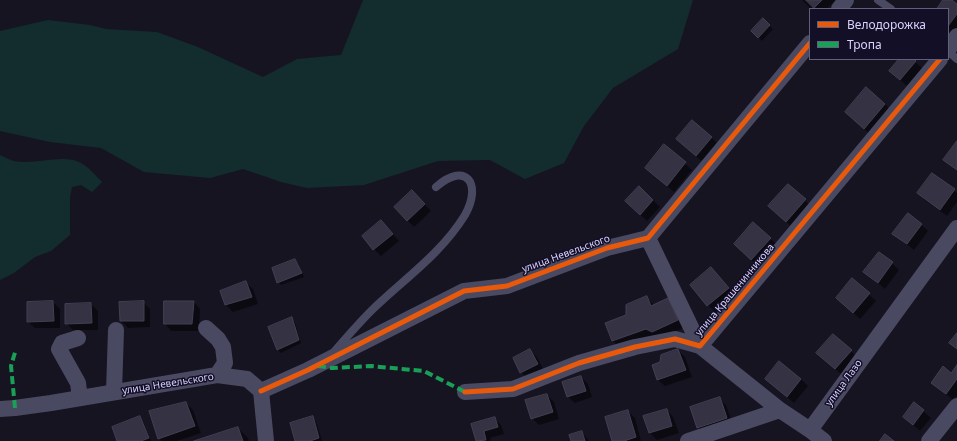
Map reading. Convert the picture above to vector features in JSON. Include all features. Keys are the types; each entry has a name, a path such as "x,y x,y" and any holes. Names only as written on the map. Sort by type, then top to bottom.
{"street":[{"path":"840,8 846,0"},
{"path":"949,48 957,36"},
{"path":"809,44 648,238 700,346 780,410 824,441"},
{"name":"улица Крашенинникова","path":"465,392 513,389 579,363 635,347 674,339 700,346 939,60"},
{"name":"улица Лазо","path":"810,430 957,228"},
{"name":"улица Невельского","path":"0,409 80,398 217,375 247,379 261,391 323,363 464,291 507,286 607,248 648,238"},
{"path":"206,328 218,339 223,347 225,363 217,375"},
{"path":"114,392 116,330"},
{"path":"78,338 62,343 59,349 78,383 80,398"},
{"path":"261,391 266,441"},
{"path":"929,441 957,406"},
{"path":"688,441 780,410"}],"lane":[{"path":"878,0 890,8"},
{"path":"949,51 957,59"},
{"path":"323,363 372,310 436,253 464,216 472,196 471,186 467,178 462,175 453,176 436,187"}],"green space":[{"path":"363,0 693,0 678,49 613,88 584,126 564,163 525,179 490,160 438,161 364,185 307,188 281,182 243,169 210,178 144,172 101,148 50,142 0,131 0,31 48,20 90,25 106,29 157,32 198,47 263,77 297,59 341,55"},
{"path":"0,155 12,161 21,162 59,159 77,161 85,166 102,182 92,192 81,185 72,187 70,197 70,235 51,251 35,257 14,273 0,280"}],"building":[{"path":"806,0 822,0 814,8"},
{"path":"943,0 952,0 957,4 957,14 949,25 949,8 938,8"},
{"path":"763,18 770,25 758,38 751,31"},
{"path":"898,60 916,61 900,80 889,71"},
{"path":"866,87 885,104 864,129 845,112"},
{"path":"692,120 712,137 696,156 676,139"},
{"path":"957,141 957,170 943,160"},
{"path":"664,144 686,162 667,186 645,168"},
{"path":"932,173 955,189 940,210 917,193"},
{"path":"788,184 806,199 786,222 768,206"},
{"path":"639,186 653,200 640,215 625,201"},
{"path":"412,190 425,204 407,221 394,207"},
{"path":"908,213 922,224 907,244 892,234"},
{"path":"381,220 393,234 373,250 362,236"},
{"path":"753,222 771,238 751,260 734,244"},
{"path":"879,252 893,262 878,283 863,272"},
{"path":"295,259 302,273 277,283 272,268"},
{"path":"711,267 729,288 707,306 690,285"},
{"path":"852,278 870,293 853,313 836,298"},
{"path":"246,281 252,297 225,305 220,291"},
{"path":"647,296 651,306 668,298 678,320 652,332 646,329 612,341 605,323 626,315 626,305"},
{"path":"53,301 54,321 27,322 27,302"},
{"path":"144,301 144,321 120,321 119,302"},
{"path":"164,301 194,301 192,324 164,324"},
{"path":"91,303 92,323 65,324 65,304"},
{"path":"292,317 299,340 277,350 268,327"},
{"path":"957,333 957,349 949,343"},
{"path":"833,334 852,350 835,369 816,353"},
{"path":"530,349 538,364 520,373 513,358"},
{"path":"678,349 686,370 657,380 652,365 660,362 661,355"},
{"path":"779,361 801,379 787,397 765,379"},
{"path":"957,365 957,379 946,394 931,383 943,366 951,373"},
{"path":"581,376 586,391 567,397 562,382"},
{"path":"547,394 553,412 531,419 525,400"},
{"path":"720,397 727,418 697,428 690,407"},
{"path":"186,402 195,426 158,439 149,411"},
{"path":"914,402 924,410 913,425 903,417"},
{"path":"667,409 672,426 649,433 643,416"},
{"path":"628,410 636,437 624,441 612,441 605,417"},
{"path":"140,416 149,438 141,441 117,441 112,427"},
{"path":"313,416 319,438 310,441 295,441 290,423"},
{"path":"495,417 498,427 484,431 486,440 476,441 471,424"},
{"path":"238,427 243,441 194,441"},
{"path":"582,431 585,441 571,441 569,435"},
{"path":"885,434 894,441 880,441"}],"marked path":[{"path":"15,408 11,366 16,349"},
{"path":"318,366 332,368 371,366 424,371 465,392"}],"cycle path":[{"path":"261,391 308,370 464,291 507,286 607,248 648,238 809,44"},
{"path":"465,392 513,389 579,363 635,347 675,339 700,346 939,60"}]}
